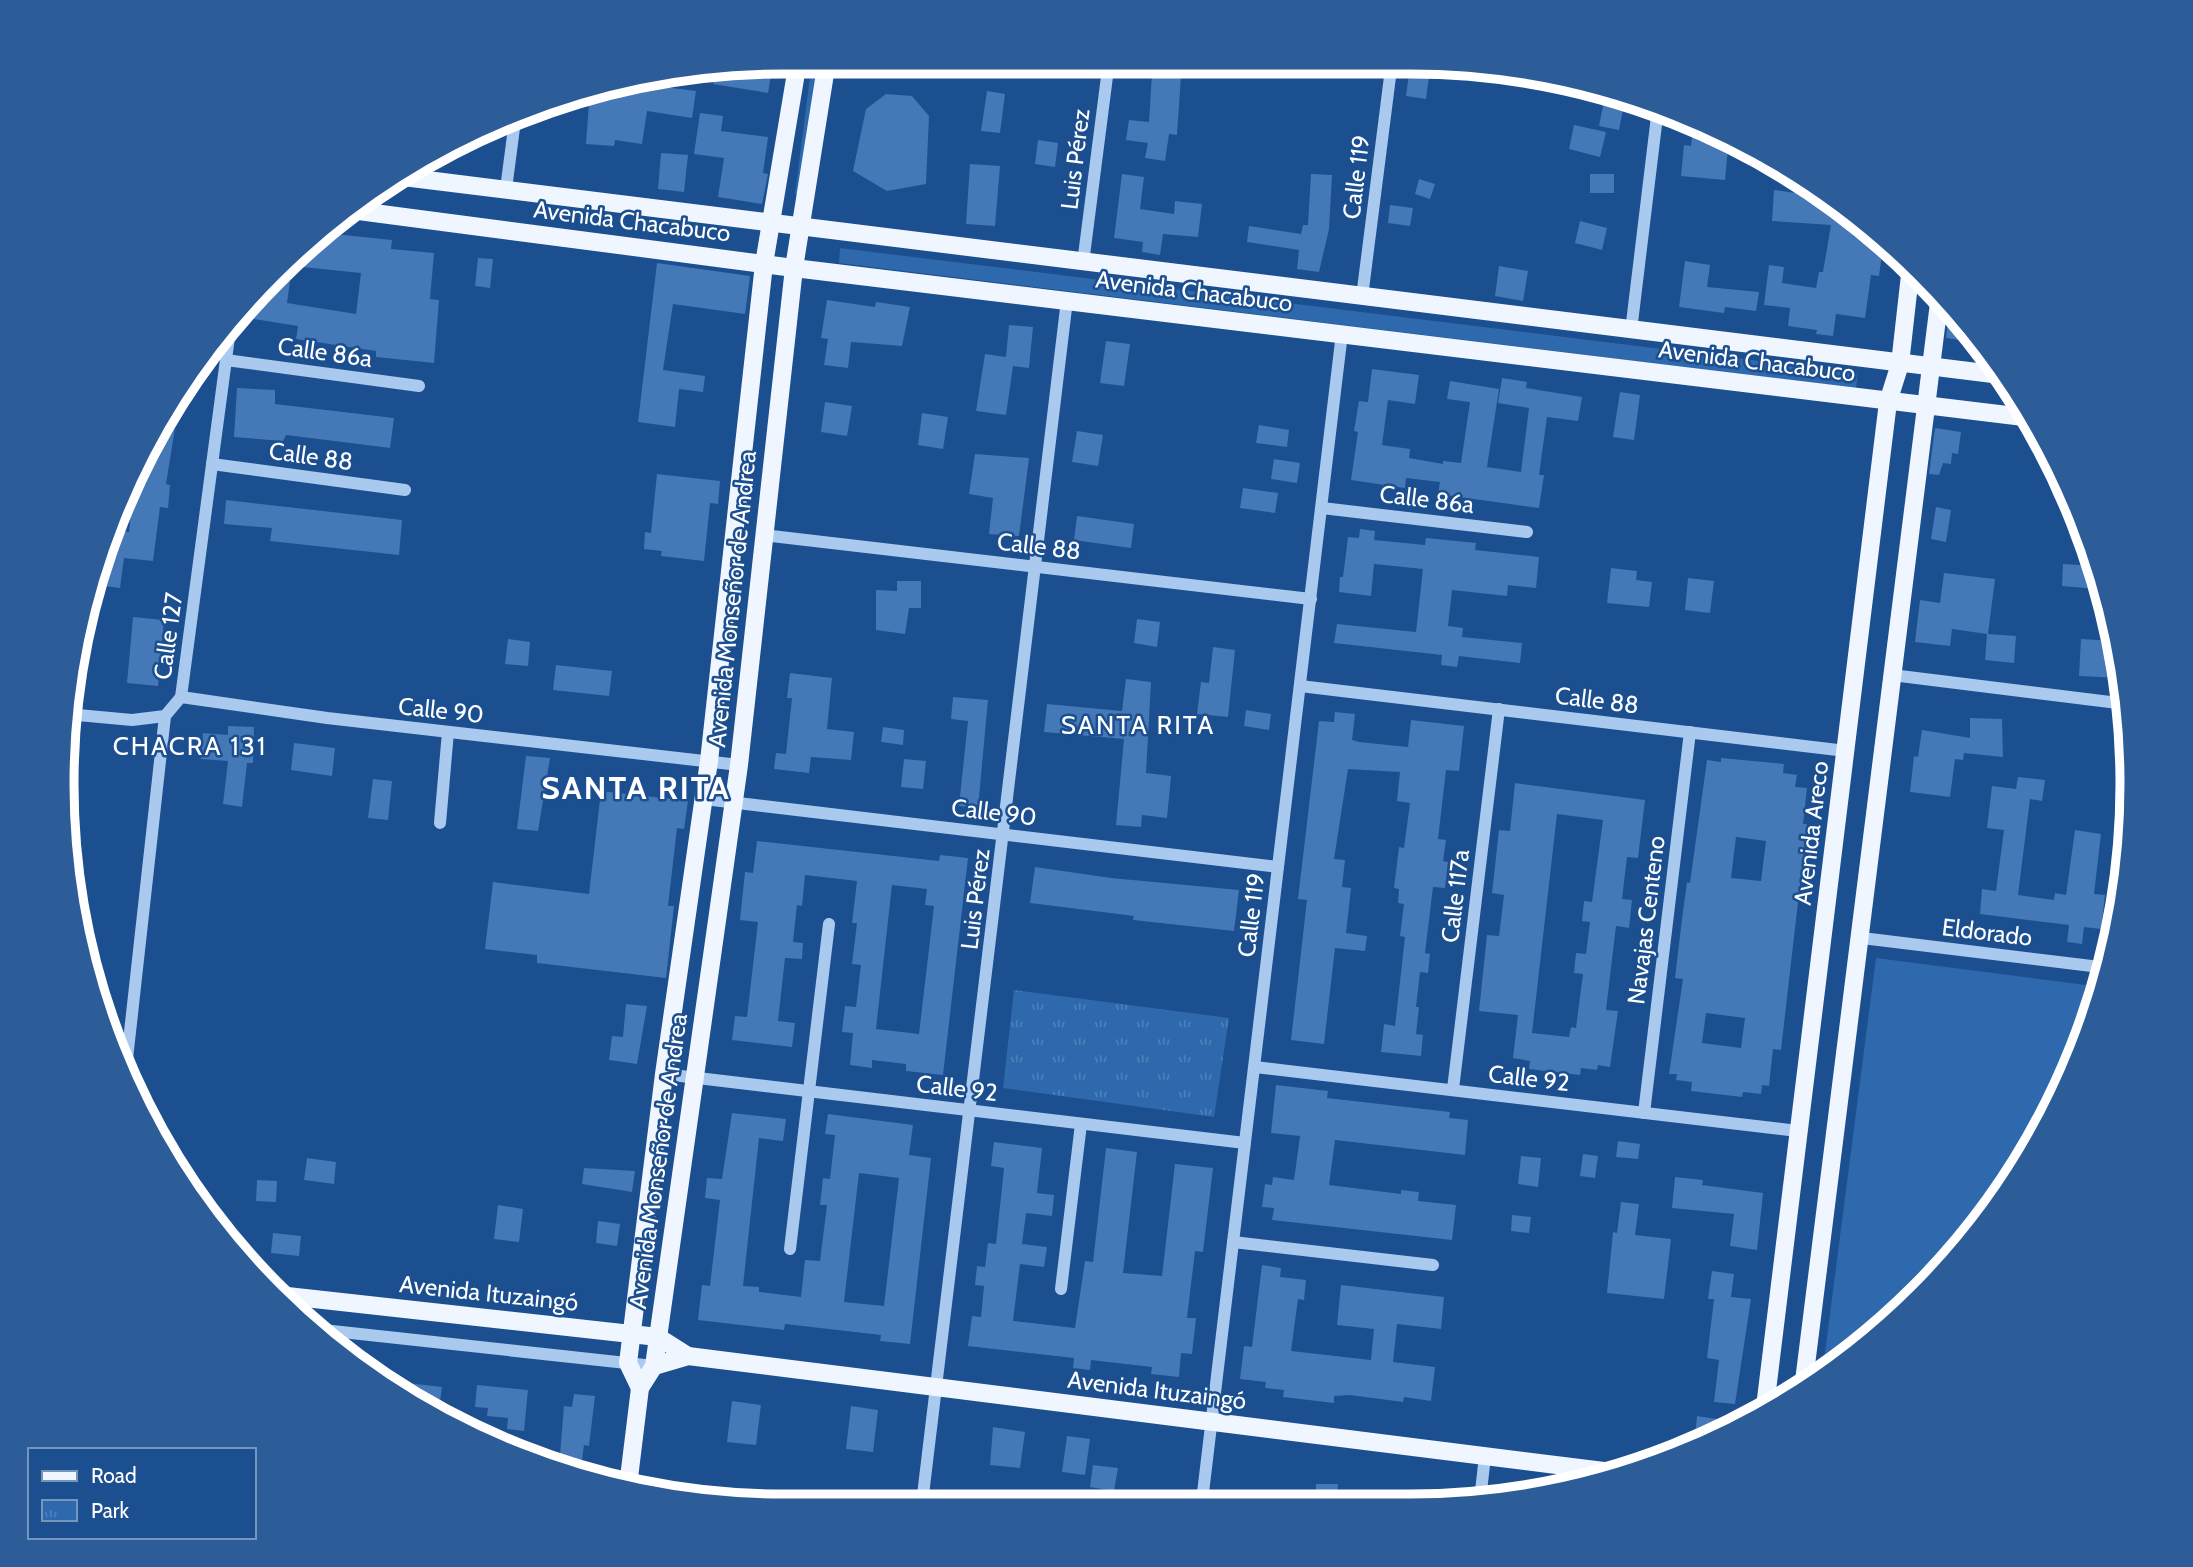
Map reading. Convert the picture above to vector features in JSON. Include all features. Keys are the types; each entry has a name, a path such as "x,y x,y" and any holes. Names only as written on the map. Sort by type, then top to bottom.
{"main road":[{"name":"Avenida Monseñor de Andrea","path":"628,1363 664,1074 709,761 764,264 796,74"},
{"name":"Avenida Monseñor de Andrea","path":"629,1476 640,1388 654,1366 734,803 794,268 825,74"},
{"name":"Avenida Chacabuco","path":"413,178 1631,331 1988,373"},
{"name":"Avenida Chacabuco","path":"362,212 794,268 1342,332 2016,416"},
{"name":"Avenida Areco","path":"1766,1397 1888,402 1900,363 1910,279"},
{"path":"1805,1373 1862,938 1938,310"},
{"name":"Avenida Ituzaingó","path":"293,1297 658,1337 688,1356"},
{"name":"Avenida Ituzaingó","path":"654,1366 688,1356 1591,1469"},
{"path":"628,1363 640,1388"}],"street":[{"name":"Luis Pérez","path":"1083,263 1107,74"},
{"name":"Calle 119","path":"1362,297 1390,74"},
{"path":"1631,331 1657,118"},
{"path":"506,189 514,127"},
{"name":"Luis Pérez","path":"923,1494 1067,300"},
{"name":"Calle 119","path":"1203,1494 1342,332"},
{"name":"Calle 127","path":"128,1054 165,716 181,697 229,341"},
{"name":"Calle 86a","path":"226,360 419,386"},
{"name":"Calle 88","path":"212,464 405,490"},
{"name":"Calle 86a","path":"1322,508 1527,532"},
{"name":"Calle 88","path":"763,535 1311,599"},
{"path":"1892,675 2114,703"},
{"name":"Calle 88","path":"1300,686 1846,751"},
{"name":"Calle 90","path":"181,697 448,732 739,765"},
{"name":"Calle 117a","path":"1453,1089 1499,709"},
{"path":"77,715 132,720 165,716"},
{"path":"440,823 448,732"},
{"name":"Navajas Centeno","path":"1644,1113 1689,732"},
{"name":"Calle 90","path":"704,799 1278,867"},
{"path":"790,1249 829,924"},
{"name":"Eldorado","path":"1862,938 2095,966"},
{"name":"Calle 92","path":"1255,1066 1798,1131"},
{"name":"Calle 92","path":"664,1074 1245,1143"},
{"path":"1061,1289 1081,1124"},
{"path":"1233,1242 1433,1265"},
{"name":"Avenida Ituzaingó","path":"332,1331 654,1366"},
{"path":"1481,1489 1485,1456"}],"green space":[{"path":"810,74 820,74 805,195 795,194"},
{"path":"840,248 1858,373 1856,388 839,263"},
{"path":"1876,958 2090,986 2082,1012 2046,1098 2000,1178 1973,1216 1912,1286 1824,1360"},
{"path":"1014,990 1229,1018 1214,1117 1003,1088"}],"building":[{"path":"771,74 768,93 713,84 714,78"},
{"path":"1152,74 1181,76 1177,135 1169,134 1165,161 1145,158 1148,143 1126,140 1129,120 1149,122"},
{"path":"1409,74 1429,74 1426,99 1406,96"},
{"path":"653,86 696,91 692,118 647,111 642,144 615,140 614,146 586,144 589,101"},
{"path":"987,91 1005,94 1000,133 981,131"},
{"path":"886,94 912,96 929,116 926,184 887,191 853,171 866,109"},
{"path":"1604,101 1624,107 1619,130 1599,126"},
{"path":"700,113 723,116 721,131 768,137 763,173 768,174 762,204 718,197 724,158 694,154"},
{"path":"1574,125 1606,132 1600,157 1569,149"},
{"path":"1692,133 1728,149 1725,180 1681,176 1684,145 1691,146"},
{"path":"1038,140 1058,143 1055,167 1035,164"},
{"path":"661,153 688,155 684,192 658,189"},
{"path":"970,164 1000,166 995,226 966,224"},
{"path":"1122,174 1144,177 1140,209 1174,214 1175,201 1202,204 1198,237 1163,234 1160,255 1142,252 1143,242 1114,238"},
{"path":"1311,174 1332,175 1329,229 1319,272 1297,269 1299,250 1247,242 1249,226 1301,234 1303,225 1308,225"},
{"path":"1590,174 1614,174 1614,193 1590,193"},
{"path":"1419,179 1435,184 1430,199 1415,194"},
{"path":"1774,190 1806,194 1882,254 1879,276 1871,275 1865,318 1836,314 1833,336 1816,334 1817,330 1788,326 1790,308 1764,305 1769,265 1784,267 1782,283 1816,288 1819,272 1823,272 1831,225 1772,221"},
{"path":"1390,205 1413,208 1410,226 1388,223"},
{"path":"1580,221 1607,228 1602,250 1575,243"},
{"path":"334,234 392,240 391,249 434,253 430,299 439,300 434,363 376,357 376,351 296,339 298,326 248,318 291,272 287,303 356,314 361,273 297,266"},
{"path":"478,258 493,259 490,288 475,286"},
{"path":"1685,261 1710,265 1707,287 1759,292 1756,311 1725,307 1724,313 1679,307"},
{"path":"657,263 750,276 745,314 673,304 663,370 705,376 703,392 679,389 675,427 638,422"},
{"path":"1499,266 1528,271 1523,301 1495,296"},
{"path":"827,300 875,307 876,302 910,307 902,346 851,342 848,368 824,365 828,339 821,338"},
{"path":"1948,321 1965,341 1946,338"},
{"path":"1009,325 1033,327 1029,368 1013,366 1006,415 976,411 985,354 1006,357"},
{"path":"1106,341 1130,344 1124,386 1100,383"},
{"path":"1372,369 1419,375 1415,404 1388,400 1382,445 1410,449 1409,458 1443,464 1443,461 1461,463 1470,402 1447,399 1450,381 1499,389 1487,467 1521,472 1529,408 1498,403 1502,378 1527,382 1526,388 1582,397 1578,421 1547,417 1539,475 1544,475 1539,508 1438,494 1440,482 1406,478 1405,488 1351,480 1358,432 1354,431 1359,401 1368,402"},
{"path":"237,388 275,390 275,404 394,418 390,448 286,435 283,441 234,437"},
{"path":"1620,392 1640,395 1634,440 1613,437"},
{"path":"825,402 852,406 847,436 821,432"},
{"path":"922,413 948,417 943,449 918,445"},
{"path":"177,415 166,484 170,485 168,508 160,507 153,561 124,558 120,588 102,586 120,531 129,532 132,503 147,469"},
{"path":"1259,425 1289,430 1287,447 1256,443"},
{"path":"1935,428 1961,432 1958,454 1952,453 1951,464 1943,463 1939,475 1929,474"},
{"path":"1077,431 1103,435 1098,466 1072,462"},
{"path":"975,454 1029,458 1019,536 989,534 993,498 969,494"},
{"path":"1274,459 1300,463 1297,483 1271,479"},
{"path":"657,474 720,481 718,504 710,503 704,561 661,556 662,551 644,549 645,532 651,533"},
{"path":"1243,488 1278,493 1275,513 1240,508"},
{"path":"226,500 402,520 399,555 270,541 272,528 224,524"},
{"path":"1936,507 1951,510 1946,542 1931,539"},
{"path":"1077,516 1134,524 1131,548 1074,540"},
{"path":"1360,529 1375,531 1374,540 1425,545 1426,538 1476,543 1475,550 1539,557 1536,588 1508,585 1507,596 1452,590 1448,626 1463,628 1462,637 1522,643 1520,663 1459,656 1457,667 1441,665 1442,655 1334,643 1337,624 1416,632 1423,569 1374,564 1371,596 1339,592 1348,537 1359,538"},
{"path":"2063,564 2085,565 2092,588 2062,586"},
{"path":"1611,568 1637,571 1636,580 1652,582 1649,607 1607,603"},
{"path":"1944,573 1995,579 1988,634 2016,636 2014,663 1985,660 1987,634 1952,629 1950,646 1915,642 1920,600 1940,603"},
{"path":"1688,578 1714,581 1710,613 1685,610"},
{"path":"897,581 921,581 921,608 909,608 905,634 876,630 876,590 897,591"},
{"path":"133,617 164,620 158,686 127,683"},
{"path":"1137,619 1160,622 1157,647 1134,643"},
{"path":"508,639 530,642 528,666 505,664"},
{"path":"2081,639 2105,640 2111,677 2079,676"},
{"path":"1213,647 1235,650 1228,717 1197,714 1201,682 1209,683"},
{"path":"556,665 612,671 609,696 553,690"},
{"path":"790,673 832,678 827,729 854,732 851,760 811,757 809,773 774,769 776,753 786,754 792,698 787,698"},
{"path":"1126,679 1151,682 1146,773 1171,776 1167,818 1142,815 1141,827 1116,825 1124,739 1044,732 1047,704 1122,711"},
{"path":"953,697 988,700 978,808 959,806 968,721 951,719"},
{"path":"1246,710 1271,714 1269,730 1244,726"},
{"path":"1335,712 1355,714 1352,740 1359,742 1408,747 1411,720 1464,726 1459,771 1446,770 1438,839 1446,840 1443,861 1448,862 1445,888 1433,887 1425,953 1430,954 1428,973 1420,972 1416,1034 1423,1035 1421,1056 1381,1052 1384,1024 1395,1026 1405,937 1400,936 1404,904 1398,903 1399,889 1394,888 1399,847 1404,848 1410,803 1397,801 1400,772 1348,769 1334,859 1345,860 1342,887 1351,888 1346,933 1367,936 1365,951 1335,948 1324,1044 1291,1040 1307,900 1298,899 1319,721 1334,722"},
{"path":"1970,718 2002,719 2003,757 1964,753 1963,760 1955,759 1950,797 1910,792 1914,756 1918,757 1922,730 1970,738"},
{"path":"228,726 254,727 253,763 247,763 242,807 223,804 228,761 201,759 203,733 228,735"},
{"path":"883,727 904,730 903,745 881,742"},
{"path":"294,743 335,748 332,776 291,770"},
{"path":"526,756 550,758 538,831 517,829"},
{"path":"1721,758 1784,764 1783,773 1797,775 1795,787 1807,788 1803,824 1807,824 1781,1050 1773,1049 1769,1086 1762,1085 1761,1094 1743,1092 1742,1097 1691,1091 1692,1082 1676,1080 1677,1074 1669,1074 1683,979 1675,978 1682,919 1687,882 1690,883 1707,760 1721,762","holes":["1736,837 1766,841 1761,881 1731,878","1706,1013 1745,1018 1741,1048 1702,1043"]},
{"path":"904,759 926,761 923,789 901,787"},
{"path":"2018,777 2045,780 2042,801 2030,799 2018,895 2054,900 2055,893 2066,895 2075,830 2101,834 2094,894 2105,895 2101,929 2084,927 2082,944 2067,942 2069,925 1980,914 1982,889 1996,891 2004,830 1987,828 1992,786 2016,789"},
{"path":"373,779 392,781 388,820 368,818"},
{"path":"1515,783 1645,800 1638,858 1627,857 1622,899 1632,900 1629,928 1616,926 1606,1010 1618,1011 1610,1067 1598,1065 1597,1070 1581,1068 1580,1075 1529,1069 1530,1061 1513,1058 1518,1015 1479,1011 1487,935 1499,936 1504,895 1492,893 1499,830 1510,831","holes":["1557,814 1603,820 1592,902 1584,901 1582,921 1590,922 1586,954 1576,953 1574,973 1583,974 1576,1028 1571,1027 1569,1037 1532,1033"]},
{"path":"601,791 688,801 684,829 677,828 668,906 674,906 666,978 537,963 537,955 485,949 493,882 589,894"},
{"path":"757,841 939,861 940,855 968,858 943,1075 906,1071 906,1064 872,1060 872,1068 850,1065 853,1033 842,1032 845,1006 856,1007 861,965 852,964 857,923 852,923 857,881 805,875 802,906 797,905 793,942 803,943 802,959 785,958 778,1021 795,1023 792,1047 732,1040 735,1016 747,1017 758,922 740,920 745,872 753,873","holes":["892,885 927,889 925,905 934,906 919,1034 876,1029"]},
{"path":"1035,867 1111,878 1239,890 1234,931 1133,920 1134,916 1030,903"},
{"path":"626,1004 647,1006 637,1064 609,1060 612,1036 623,1037"},
{"path":"1276,1085 1328,1091 1327,1098 1450,1112 1449,1118 1468,1120 1465,1155 1335,1140 1329,1185 1401,1194 1401,1190 1419,1192 1418,1201 1456,1205 1452,1240 1272,1220 1274,1208 1262,1207 1265,1184 1272,1185 1273,1177 1294,1180 1300,1136 1271,1133"},
{"path":"732,1113 786,1119 783,1141 759,1138 743,1286 759,1287 759,1292 801,1297 805,1260 820,1261 827,1205 820,1205 823,1178 830,1179 835,1135 825,1134 828,1114 913,1125 909,1155 931,1158 910,1344 880,1341 881,1335 785,1324 784,1330 698,1320 702,1285 710,1286 720,1200 705,1198 707,1178 722,1179","holes":["859,1173 899,1178 884,1306 844,1302"]},
{"path":"1618,1141 1640,1144 1638,1159 1616,1157"},
{"path":"994,1142 1042,1148 1037,1193 1054,1195 1052,1216 1026,1213 1022,1244 1047,1247 1044,1267 1020,1264 1013,1321 1075,1328 1085,1261 1093,1262 1106,1148 1137,1152 1123,1273 1162,1276 1175,1164 1213,1168 1203,1252 1195,1251 1187,1318 1196,1318 1192,1354 1181,1353 1179,1377 1151,1374 1152,1367 1091,1360 1090,1370 1073,1368 1074,1358 968,1346 972,1316 981,1317 984,1286 975,1285 977,1266 985,1267 988,1243 996,1244 1004,1168 991,1166"},
{"path":"1583,1154 1598,1156 1595,1178 1580,1176"},
{"path":"1521,1156 1541,1158 1538,1187 1518,1184"},
{"path":"307,1158 336,1162 334,1184 304,1180"},
{"path":"584,1168 635,1171 632,1192 582,1184"},
{"path":"1675,1177 1703,1180 1702,1185 1763,1193 1757,1250 1730,1246 1734,1214 1672,1208"},
{"path":"257,1180 277,1181 276,1202 256,1201"},
{"path":"1621,1202 1639,1204 1635,1235 1671,1239 1664,1299 1607,1293 1613,1232 1617,1233"},
{"path":"498,1205 523,1209 519,1242 494,1239"},
{"path":"1512,1215 1531,1217 1529,1233 1511,1231"},
{"path":"598,1221 620,1224 617,1246 596,1243"},
{"path":"273,1233 301,1236 299,1256 271,1253"},
{"path":"1262,1265 1281,1268 1280,1277 1306,1280 1304,1300 1298,1299 1291,1351 1371,1360 1374,1329 1337,1325 1341,1285 1444,1297 1441,1329 1397,1324 1393,1362 1435,1367 1431,1401 1404,1397 1403,1402 1350,1395 1334,1396 1334,1403 1283,1397 1284,1390 1265,1388 1266,1382 1240,1379 1244,1346 1252,1347"},
{"path":"1712,1271 1734,1274 1731,1297 1751,1299 1735,1404 1714,1402 1719,1360 1707,1358 1714,1299 1708,1299"},
{"path":"403,1382 442,1387 440,1404"},
{"path":"477,1385 528,1390 524,1431 507,1429 508,1418 487,1416 488,1408 475,1407"},
{"path":"574,1394 595,1396 589,1446 584,1445 582,1464 560,1457 564,1406 572,1407"},
{"path":"732,1401 761,1405 756,1445 727,1442"},
{"path":"851,1406 878,1410 873,1452 846,1449"},
{"path":"1697,1416 1717,1419 1717,1423 1695,1433"},
{"path":"993,1427 1025,1432 1020,1468 990,1465"},
{"path":"1067,1436 1090,1439 1085,1475 1062,1472"},
{"path":"1093,1465 1118,1468 1114,1491 1090,1487"},
{"path":"1316,1484 1338,1484 1337,1494 1315,1494"}],"district":[{"name":"SANTA RITA","path":"1138,725"},
{"name":"CHACRA 131","path":"190,746"},
{"name":"SANTA RITA","path":"636,787"}]}
